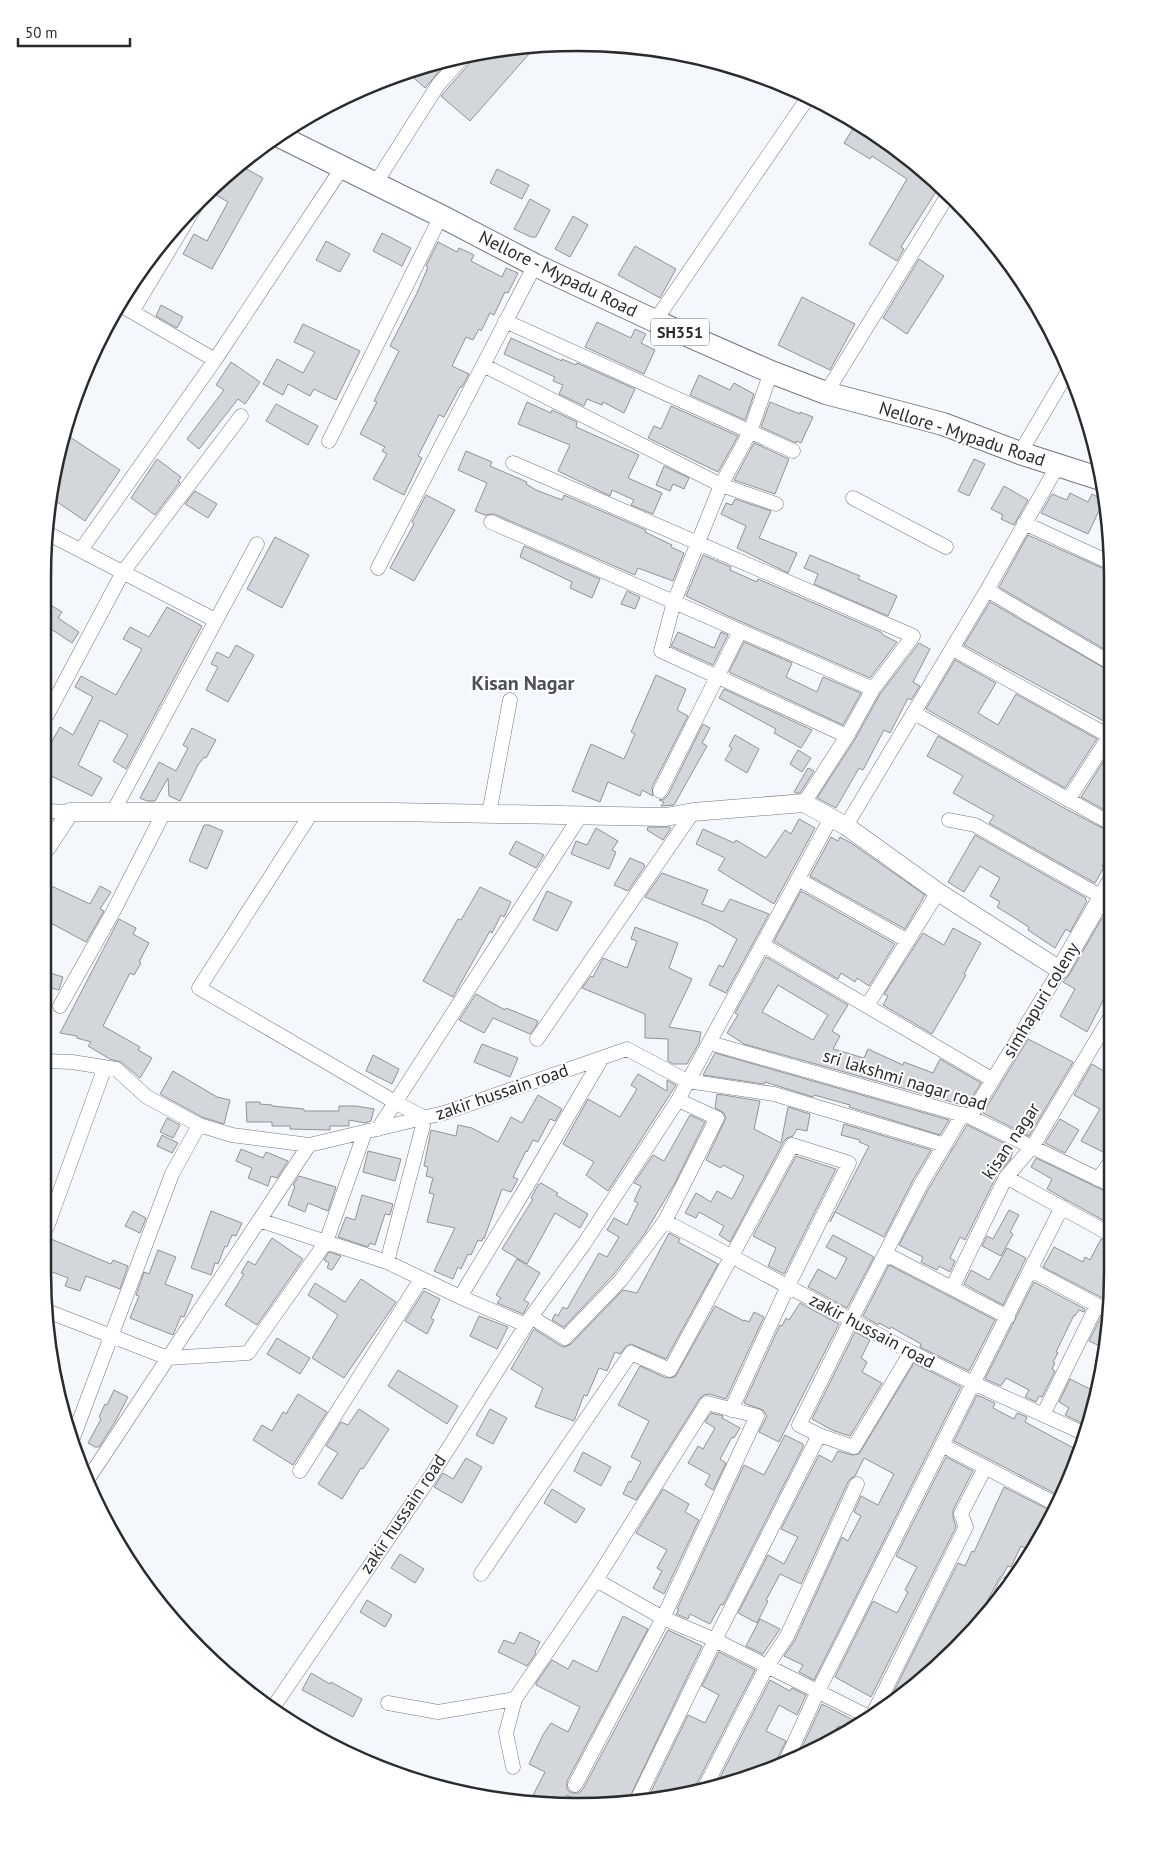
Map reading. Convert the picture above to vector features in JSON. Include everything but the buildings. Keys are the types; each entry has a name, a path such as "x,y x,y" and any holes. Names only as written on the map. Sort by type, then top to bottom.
{"main road":[{"name":"Nellore - Mypadu Road","path":"286,139 535,265 770,372 826,393 943,424 1020,454 1094,477"}],"street":[{"path":"375,184 438,85 455,66"},
{"path":"655,321 804,103"},
{"path":"82,550 215,360 342,168"},
{"path":"826,393 945,200"},
{"path":"329,441 441,216"},
{"path":"168,248 127,309 215,360"},
{"path":"378,568 535,265"},
{"path":"505,321 794,451"},
{"path":"483,364 721,485 776,504"},
{"path":"770,372 750,432 721,485 674,602 661,650 848,736"},
{"path":"1020,454 1064,377"},
{"path":"51,707 123,572 241,416"},
{"path":"513,463 913,636 873,689 848,736 804,803"},
{"name":"zakir hussain road","path":"276,1703 430,1476 529,1321 584,1244 678,1100 798,879 914,713 953,649 1058,465"},
{"path":"853,498 946,547"},
{"path":"491,522 873,689"},
{"path":"1024,523 1103,560"},
{"path":"53,536 215,620"},
{"path":"113,812 256,544"},
{"path":"987,590 1104,659"},
{"path":"660,791 740,631"},
{"path":"953,649 1104,732"},
{"path":"490,814 510,700"},
{"path":"914,713 1104,820"},
{"path":"1068,800 1104,744"},
{"path":"51,812 312,812 666,817 693,812 804,803 838,822 938,892 1060,970"},
{"path":"51,841 70,812"},
{"path":"60,1006 113,912 164,812"},
{"path":"312,812 199,988 425,1118 386,1262"},
{"path":"537,1039 693,812"},
{"path":"53,1313 168,1358 248,1353 326,1242 371,1130 395,1102 581,815"},
{"path":"949,820 975,825 1104,889"},
{"path":"798,879 908,941"},
{"path":"867,1006 938,892"},
{"name":"simhapuri coleny","path":"819,1434 799,1425 921,1184 945,1145 993,1080 1104,893"},
{"path":"762,945 993,1080"},
{"name":"kisan nagar","path":"952,1288 1006,1177 1033,1146 1104,1027"},
{"name":"sri lakshmi nagar road","path":"710,1043 967,1116 1033,1146 1103,1182"},
{"name":"zakir hussain road","path":"51,1061 72,1062 116,1069 147,1097 198,1125 232,1135 309,1145 444,1114 627,1049 687,1081"},
{"path":"460,1297 602,1058"},
{"path":"51,1216 105,1067"},
{"path":"687,1081 774,1094 945,1145"},
{"path":"259,1220 386,1262 460,1297 529,1321 565,1338 621,1280 665,1220 717,1118 678,1100"},
{"path":"76,1430 172,1174 198,1125"},
{"path":"91,1474 309,1145"},
{"path":"481,1574 631,1353 670,1370 792,1145 848,1163 788,1286 731,1410"},
{"path":"1006,1177 1104,1231"},
{"path":"790,1753 818,1691 1062,1207"},
{"name":"zakir hussain road","path":"665,1220 911,1352 973,1383 1079,1431"},
{"path":"886,1254 1008,1317"},
{"path":"1031,1270 1103,1308"},
{"path":"300,1471 422,1279"},
{"path":"1043,1415 1103,1309"},
{"path":"640,1794 819,1434 854,1447 911,1352"},
{"path":"513,1767 506,1733 515,1699 596,1580 708,1403 757,1416 664,1618 575,1785"},
{"path":"942,1445 1050,1501"},
{"path":"878,1703 966,1527 961,1514 985,1468"},
{"path":"708,1781 767,1666 787,1636 857,1484"},
{"path":"596,1580 664,1618 715,1640 862,1714"},
{"path":"388,1703 438,1712 515,1699"}],"district":[{"name":"Kisan Nagar","path":"523,683"}]}
